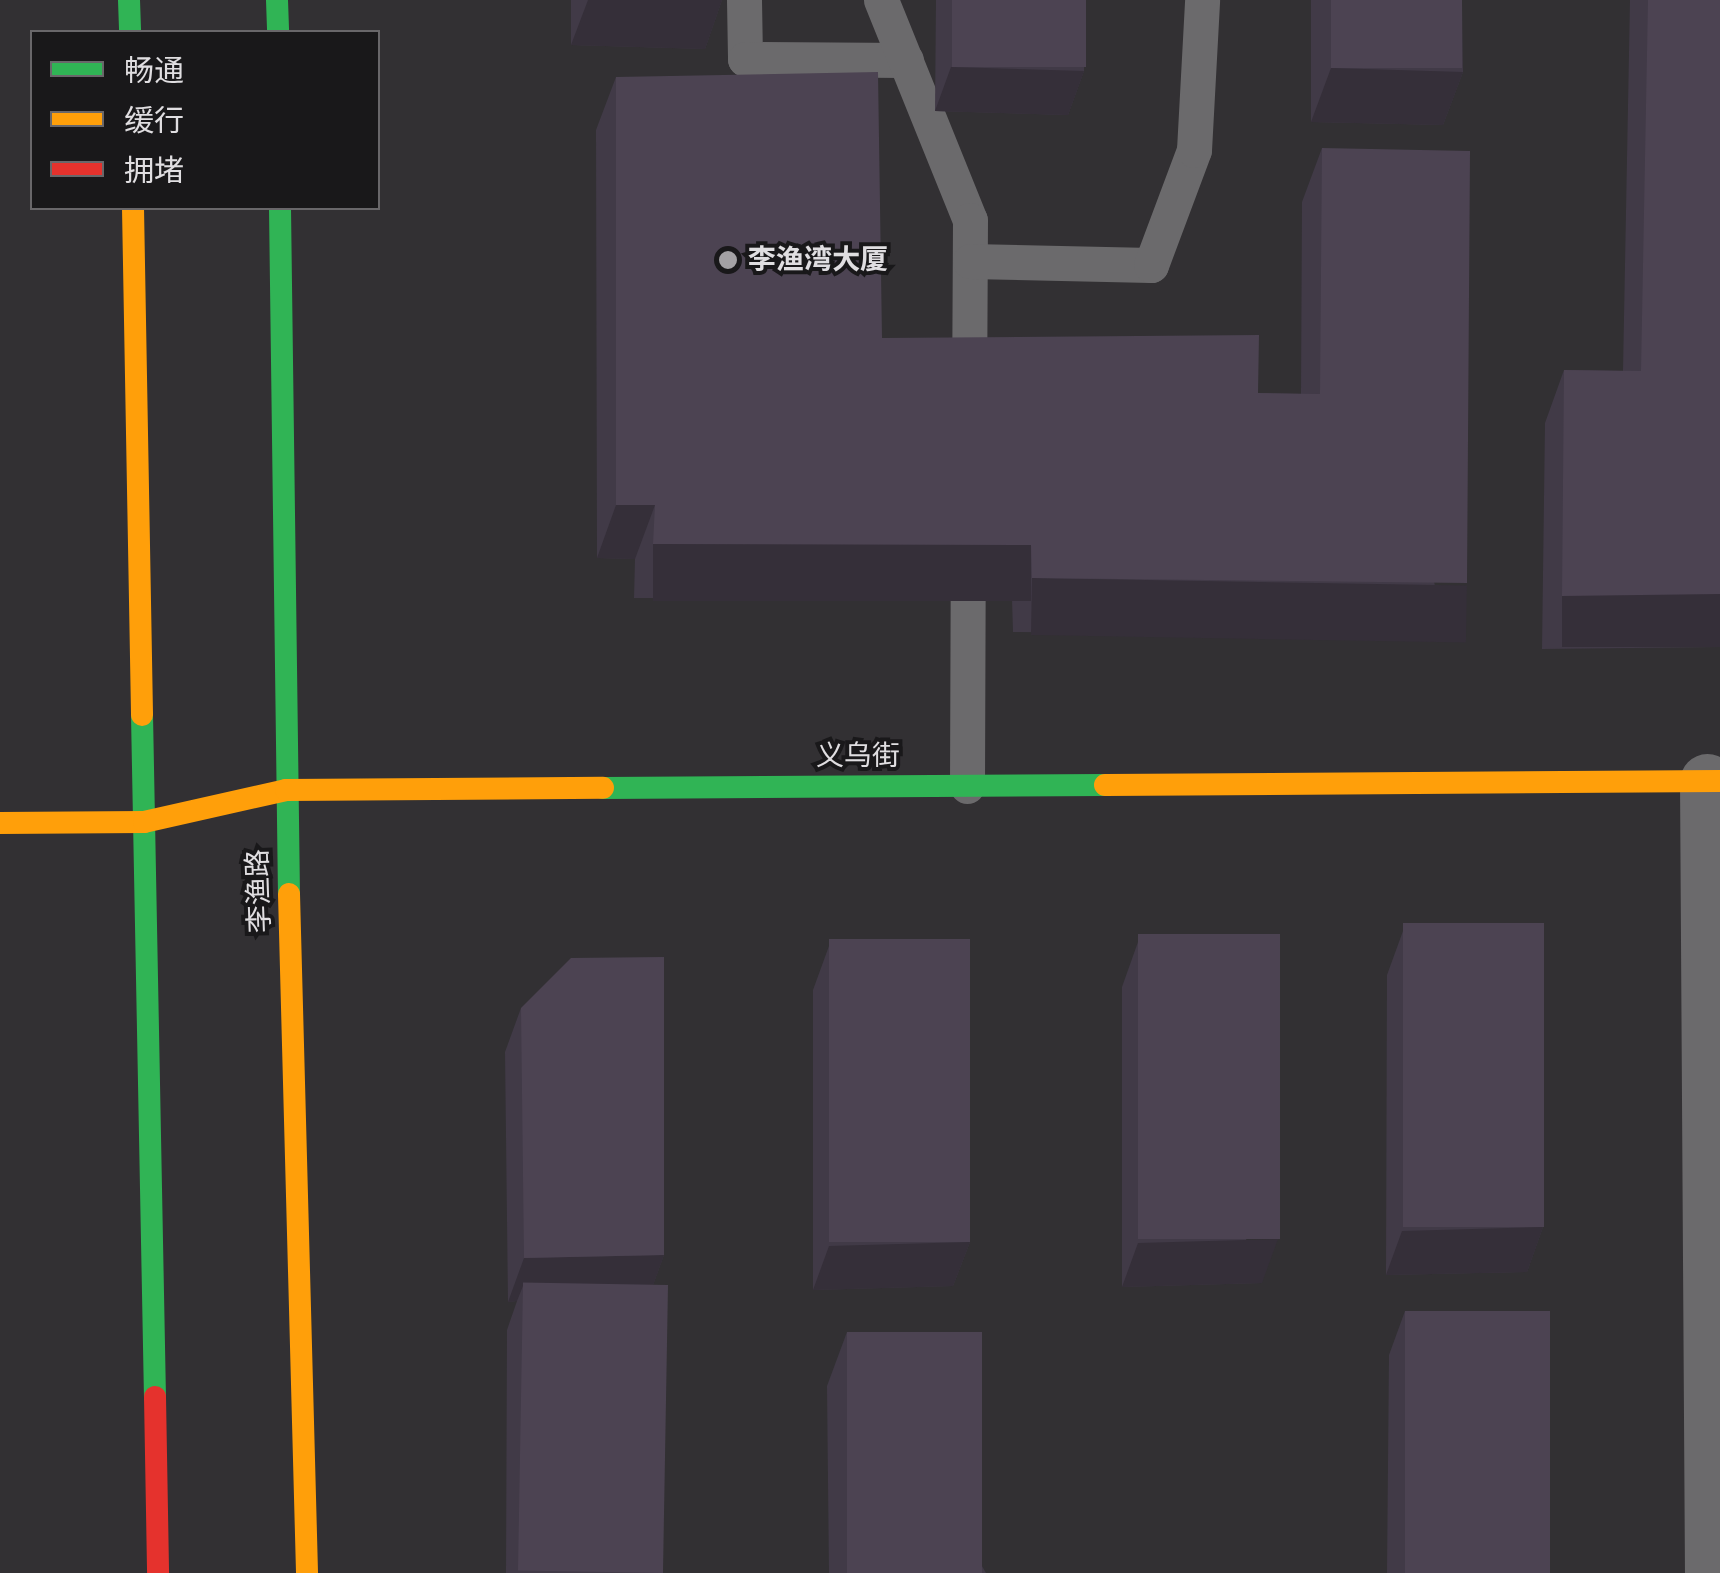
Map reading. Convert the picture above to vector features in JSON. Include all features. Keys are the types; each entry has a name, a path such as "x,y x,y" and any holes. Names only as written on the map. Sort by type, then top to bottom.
{"main road":[{"path":"130,0 130,30"},
{"path":"277,0 278,30"},
{"path":"133,210 158,1573"},
{"name":"李渔路","path":"280,210 286,790 307,1573"},
{"name":"义乌街","path":"0,823 144,822 286,790 1714,781"}],"street":[{"path":"1712,1573 1714,781"}],"lane":[{"path":"744,0 745,60 906,60"},
{"path":"881,0 970,220 969,417"},
{"path":"970,262 1151,265 1194,150 1202,0"},
{"path":"967,786 968,514"}],"building":[{"path":"952,0 1086,0 1086,67 952,67"},
{"path":"1331,0 1462,0 1462,68 1331,68"},
{"path":"1648,0 1720,0 1720,594 1562,596 1564,370 1641,371"},
{"path":"878,72 882,338 1259,335 1258,393 1320,394 1322,148 1470,151 1467,583 1032,578 1031,545 653,544 655,505 616,505 616,77"},
{"path":"1403,923 1544,923 1544,1227 1403,1227"},
{"path":"1138,934 1280,934 1280,1239 1138,1239"},
{"path":"829,939 970,939 970,1242 829,1242"},
{"path":"664,957 664,1255 524,1258 521,1008 571,958"},
{"path":"523,1282 668,1285 663,1573 518,1570"},
{"path":"1405,1311 1550,1311 1550,1573 1405,1573"},
{"path":"847,1332 982,1332 982,1573 847,1573"}],"traffic: fast":[{"path":"129,0 130,30"},
{"path":"277,0 278,30"},
{"path":"280,210 289,894"},
{"path":"142,715 155,1397"},
{"path":"603,788 1105,785"}],"traffic: slow":[{"path":"133,210 142,715"},
{"path":"1105,785 1720,781"},
{"path":"0,823 144,822 286,790 603,788"},
{"path":"289,894 307,1573"}],"traffic: jam":[{"path":"155,1397 158,1573"}],"place":[{"name":"李渔湾大厦","path":"728,260"}]}
